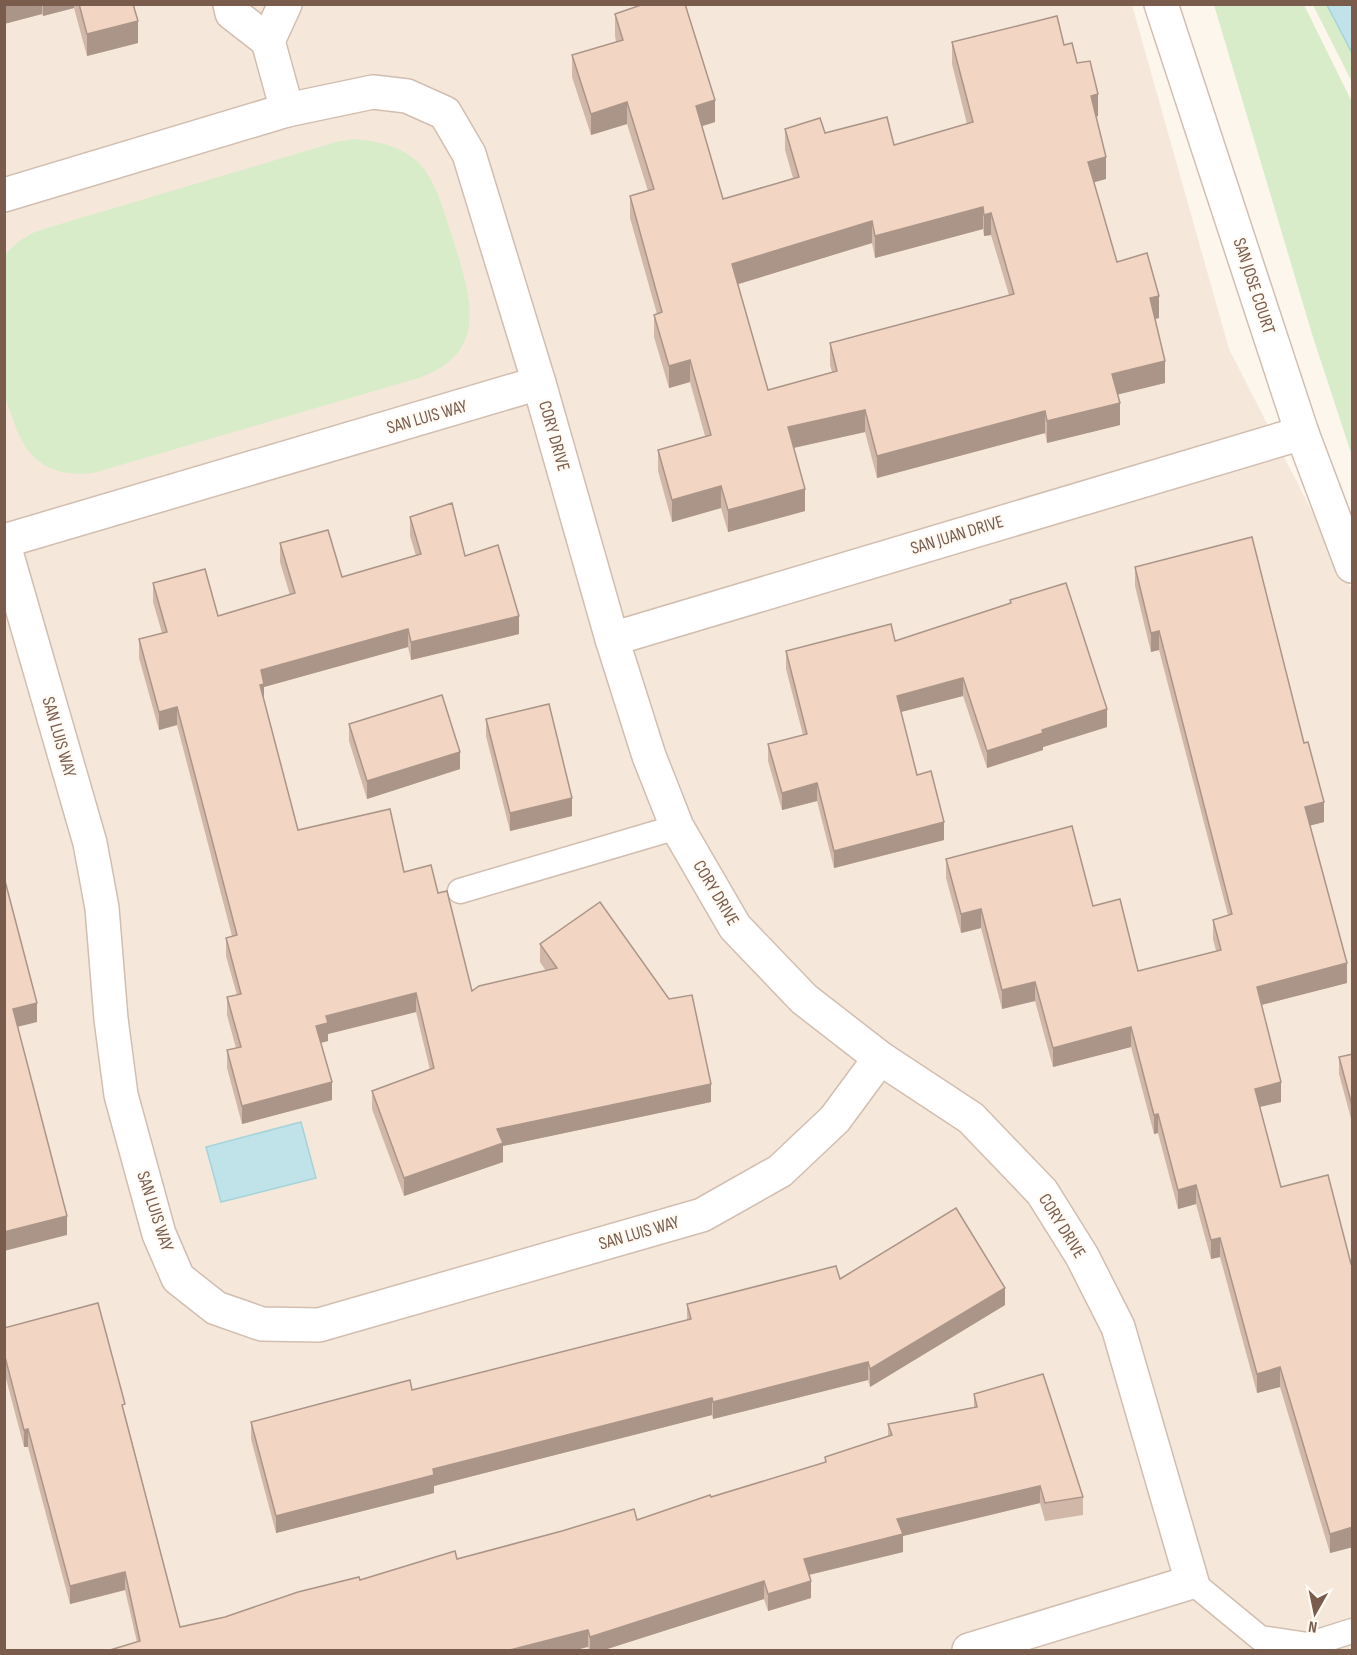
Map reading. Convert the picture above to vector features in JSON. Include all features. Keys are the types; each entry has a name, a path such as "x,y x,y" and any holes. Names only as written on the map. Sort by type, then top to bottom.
{"street":[{"path":"4,195 287,110 268,41 232,13 230,4"},
{"path":"268,41 285,4"},
{"name":"SAN JOSE COURT","path":"1161,4 1302,433 1353,566"},
{"name":"CORY DRIVE","path":"287,110 373,92 406,96 445,113 469,154 539,383 612,639 649,756 677,827 735,927 804,999 880,1058 971,1118 1042,1192 1082,1256 1118,1327 1192,1582"},
{"name":"SAN LUIS WAY","path":"539,383 4,543 90,843 102,908 111,1019 121,1095 159,1234 178,1278 216,1308 262,1324 319,1325 702,1215 780,1171 835,1119 880,1058"},
{"name":"SAN JUAN DRIVE","path":"612,639 1302,433"},
{"path":"969,1650 1192,1582"}],"lane":[{"path":"460,891 677,827"},
{"path":"1192,1582 1260,1638 1308,1645 1353,1630"}],"shaded area":[{"path":"5,5 1132,5 1229,349 1352,590 1352,1650 5,1650"}],"green space":[{"path":"1214,5 1304,5 1352,102 1352,456 1312,334"},
{"path":"1313,5 1352,5 1352,82"},
{"path":"355,139 380,143 411,156 425,170 435,187 469,299 470,318 466,336 458,353 442,367 419,378 93,473 63,472 40,462 31,454 17,431 4,387 5,255 10,250 24,238 41,230 336,142"}],"water":[{"path":"1327,5 1352,5 1352,53"},
{"path":"301,1122 316,1178 221,1202 206,1147"}],"building":[{"path":"79,4 133,4 138,21 87,34"},
{"path":"644,4 685,4 715,100 696,106 723,199 799,177 785,129 820,118 825,133 887,117 894,145 973,122 952,42 1057,16 1064,45 1072,43 1077,63 1090,61 1098,94 1091,96 1106,157 1088,162 1117,262 1147,253 1159,296 1150,298 1165,361 1112,374 1120,403 1047,421 1045,411 877,456 865,410 788,427 805,489 728,510 721,486 672,500 658,450 711,435 690,360 669,366 654,315 662,312 630,196 654,189 627,102 591,114 572,55 623,40 615,14","holes":["983,207 984,215 991,213 1014,294 830,343 837,371 768,390 732,264 872,221 875,236"]},
{"path":"452,503 465,556 498,545 519,616 411,642 408,629 261,670 264,684 260,685 298,830 390,809 404,872 431,865 438,893 447,891 472,991 479,986 557,968 540,944 600,902 669,999 692,995 711,1084 497,1129 503,1143 404,1178 372,1091 434,1068 416,993 326,1016 328,1023 316,1026 332,1082 242,1106 227,1050 241,1047 227,997 241,994 226,938 237,935 177,707 159,712 139,639 167,632 153,583 205,569 218,616 295,593 280,543 328,530 342,577 421,554 410,517"},
{"path":"1252,537 1304,743 1308,742 1324,802 1305,807 1347,963 1257,987 1281,1082 1255,1089 1281,1187 1328,1175 1351,1264 1353,1263 1353,1527 1330,1534 1280,1367 1257,1374 1220,1238 1211,1240 1196,1185 1178,1190 1158,1114 1154,1115 1131,1027 1053,1048 1035,982 1002,990 981,909 961,914 946,859 1072,826 1093,906 1120,899 1138,971 1221,950 1213,920 1232,914 1159,631 1151,633 1135,567"},
{"path":"1066,583 1107,709 987,751 963,678 897,696 917,775 931,771 944,822 834,851 817,783 782,793 768,744 807,734 786,651 891,624 895,641 1011,603 1010,600"},
{"path":"442,695 460,752 367,781 349,724"},
{"path":"549,704 572,798 510,813 486,719"},
{"path":"4,877 37,1003 13,1009 67,1216 4,1232"},
{"path":"1353,1054 1353,1109 1339,1057"},
{"path":"956,1208 1005,1288 870,1369 868,1362 713,1402 712,1398 433,1469 434,1475 276,1516 251,1422 410,1380 412,1390 691,1319 687,1304 836,1266 840,1279"},
{"path":"98,1303 180,1627 225,1617 298,1592 359,1577 360,1580 455,1551 457,1559 634,1509 637,1520 710,1495 711,1497 826,1462 825,1457 892,1435 888,1424 977,1407 974,1394 1043,1374 1083,1497 1045,1503 1040,1486 897,1519 903,1534 804,1559 811,1581 768,1594 764,1581 590,1637 588,1630 510,1650 110,1650 140,1641 125,1572 70,1586 28,1429 24,1430 4,1353 4,1328"}]}
